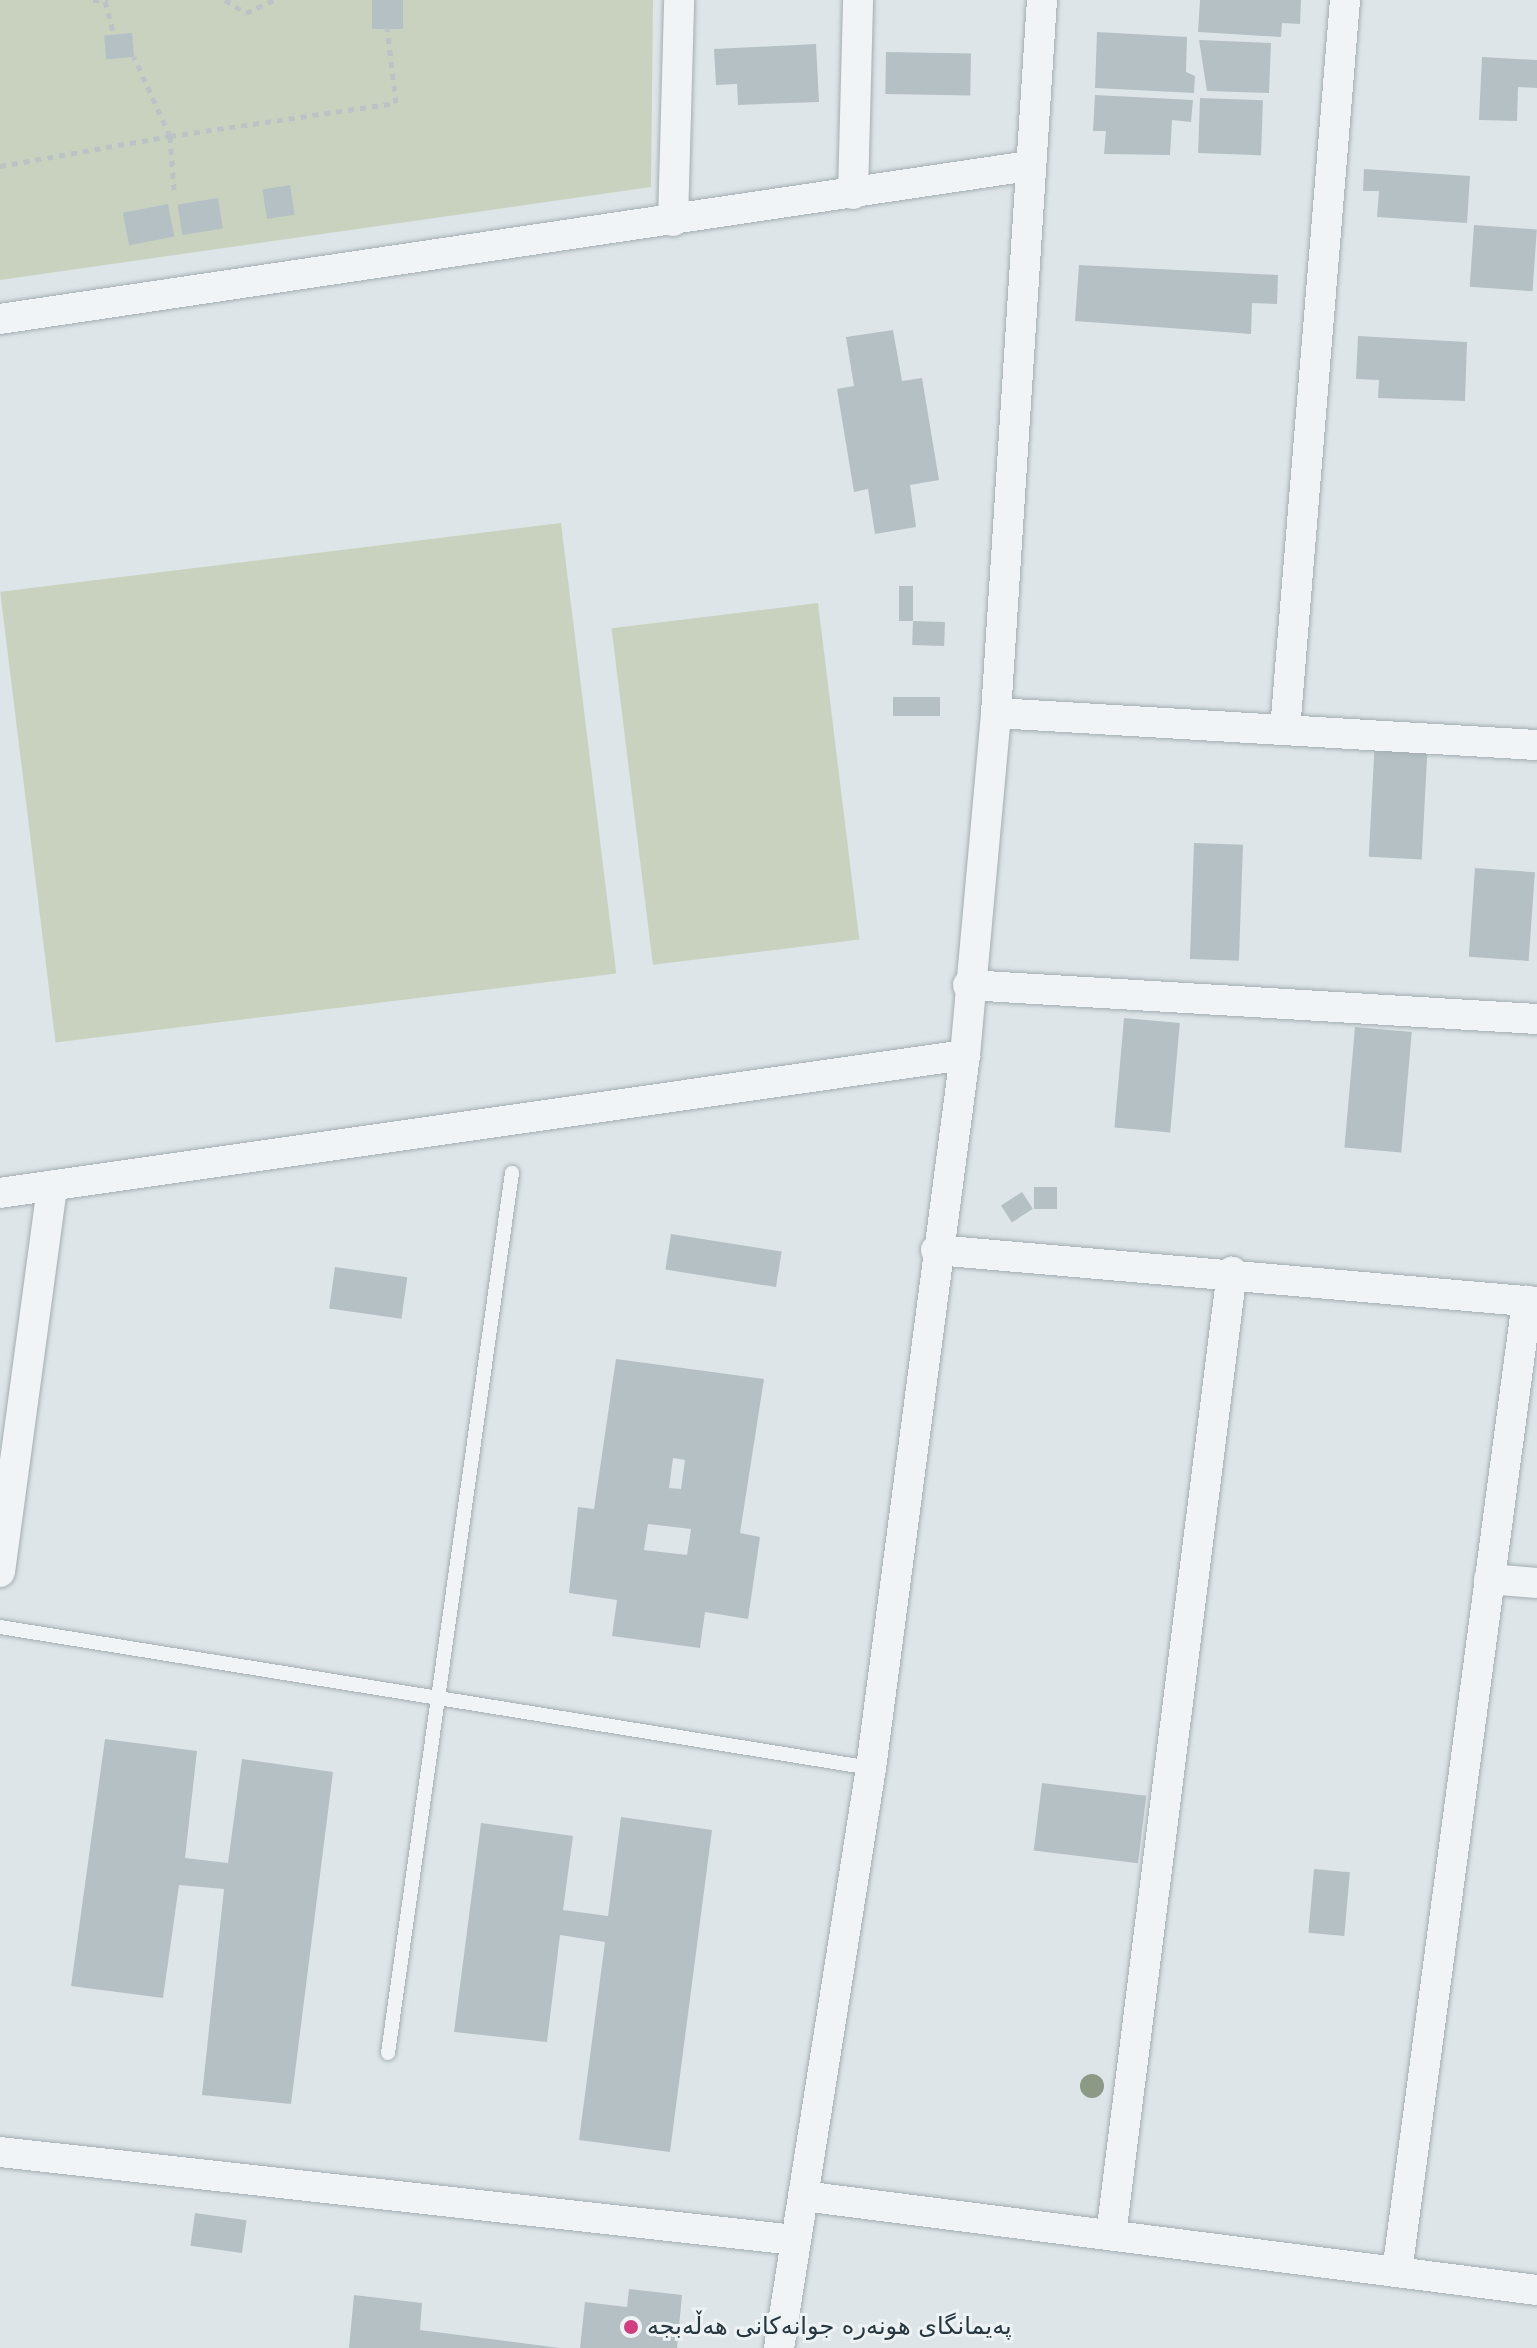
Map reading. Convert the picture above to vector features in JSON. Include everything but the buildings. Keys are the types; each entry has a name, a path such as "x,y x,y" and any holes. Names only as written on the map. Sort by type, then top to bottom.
{"street":[{"path":"673,221 679,0"},
{"path":"853,194 858,0"},
{"path":"779,2348 871,1768 936,1250 965,1055 968,985 996,713 1042,0"},
{"path":"1285,730 1345,0"},
{"path":"0,319 1029,166"},
{"path":"996,713 1537,745"},
{"path":"968,985 1537,1019"},
{"path":"0,1193 965,1055"},
{"path":"0,1572 52,1185"},
{"path":"936,1250 1232,1272 1532,1302 1489,1579 1397,2272"},
{"path":"1111,2235 1232,1272"},
{"path":"1489,1579 1537,1583"},
{"path":"0,2152 795,2240"},
{"path":"803,2196 1537,2290"}],"lane":[{"path":"388,2053 512,1173"},
{"path":"0,1627 437,1694 871,1768"}],"path":[{"path":"93,0 106,1 114,34"},
{"path":"225,0 246,13 274,0"},
{"path":"0,166 170,136 396,103 387,27"},
{"path":"134,57 170,136 174,190"}],"green space":[{"path":"0,0 653,0 651,187 0,280"},
{"path":"561,523 616,974 56,1042 0,592"},
{"path":"818,603 859,939 653,965 612,628"}],"place":[{"name":"پەیمانگای هونەرە جوانەکانی هەڵەبجە","path":"631,2327"}]}
